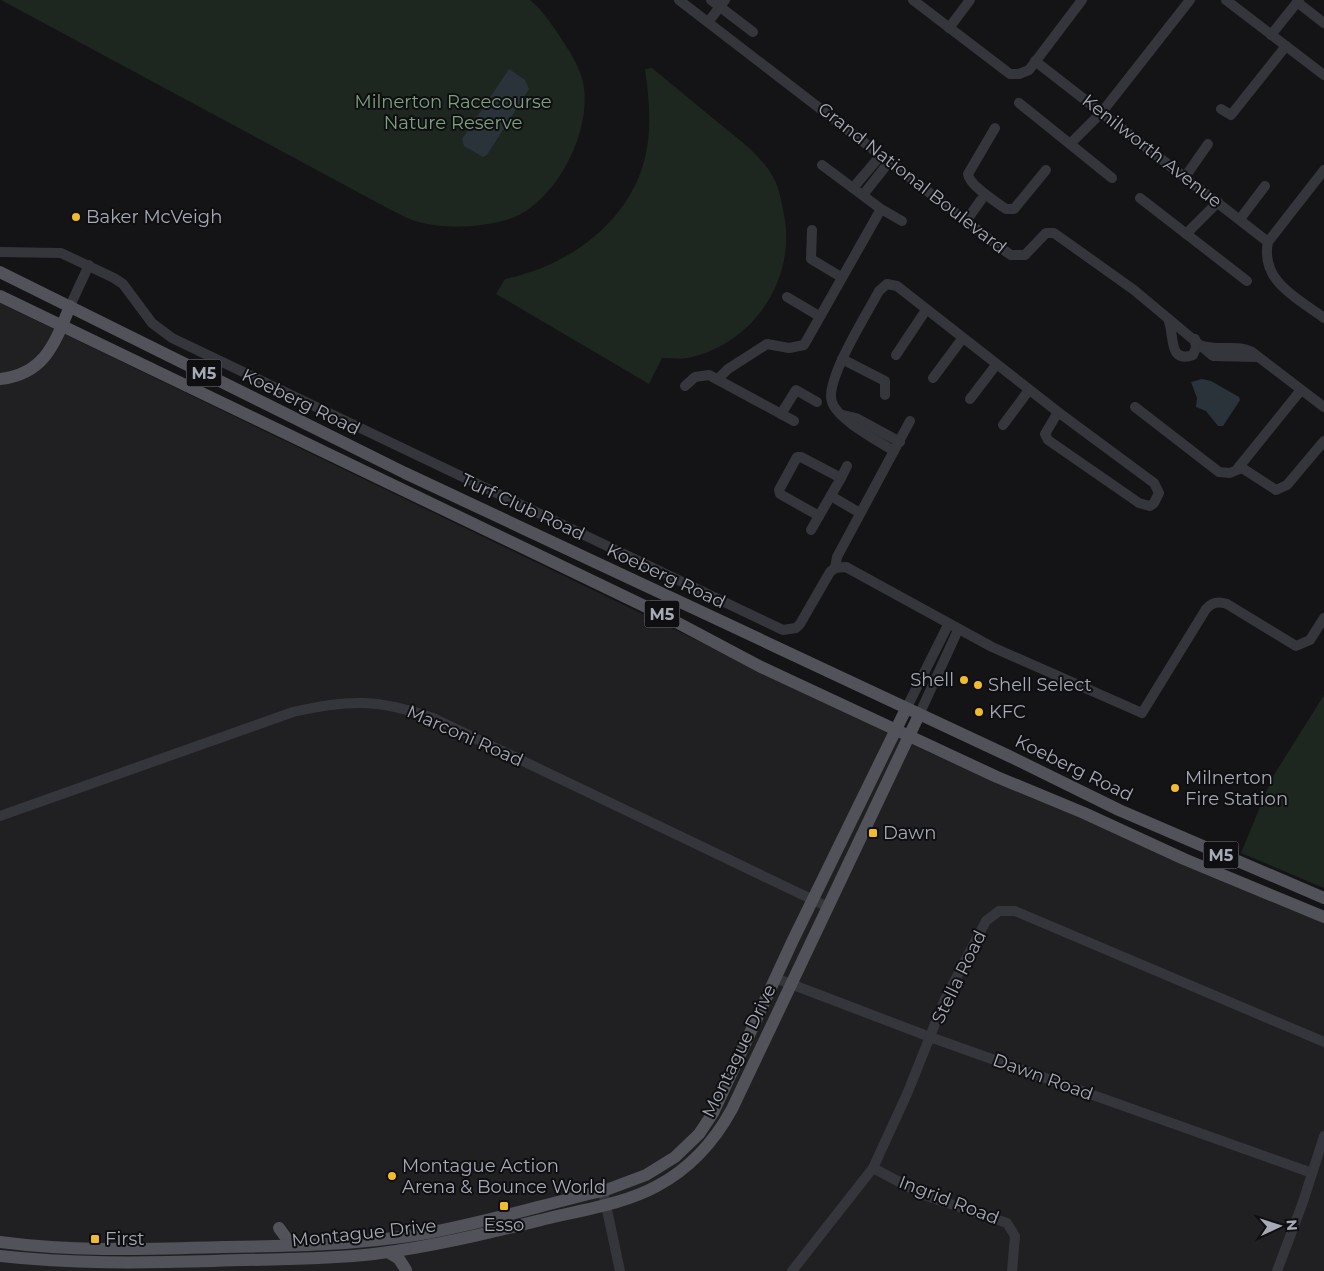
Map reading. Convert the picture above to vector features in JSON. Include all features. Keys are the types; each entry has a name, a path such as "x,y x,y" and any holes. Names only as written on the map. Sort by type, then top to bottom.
{"main road":[{"name":"Koeberg Road","path":"0,272 405,473 906,708 1151,826 1324,898"},
{"name":"Koeberg Road","path":"0,296 663,615 761,667 909,736 1184,859 1324,917"},
{"path":"0,379 20,375 37,365 50,350 70,306"},
{"name":"Montague Drive","path":"0,1242 96,1250 341,1244 424,1234 603,1191 630,1183 656,1170 675,1157 698,1134 721,1098 812,899 906,708"},
{"name":"Montague Drive","path":"0,1256 88,1263 180,1266 322,1258 388,1252 450,1242 606,1204 657,1186 686,1168 714,1138 732,1109 920,715"},
{"path":"279,1228 287,1239 299,1245"},
{"path":"388,1252 400,1259 406,1270"}],"street":[{"name":"Grand National Boulevard","path":"680,0 1012,255 1025,255 1046,233 1054,232 1134,290 1199,342"},
{"path":"711,0 723,3 753,32"},
{"path":"913,0 1010,74 1025,72 1082,0"},
{"path":"949,28 970,0"},
{"path":"1070,144 1102,112 1190,0"},
{"path":"1226,0 1240,4 1271,35 1324,76"},
{"path":"1271,35 1298,1 1324,23"},
{"path":"709,21 723,3"},
{"path":"1221,109 1231,116 1286,46"},
{"name":"Kenilworth Avenue","path":"1035,61 1268,242"},
{"path":"1019,103 1112,178"},
{"path":"995,128 968,176 987,196 1006,209 1014,209 1046,170"},
{"path":"1185,177 1208,144"},
{"path":"853,188 885,159"},
{"path":"863,195 885,159"},
{"path":"822,165 881,209 902,221"},
{"path":"1324,170 1268,242 1266,254 1272,276 1280,285 1324,318"},
{"path":"1240,219 1265,186"},
{"path":"1140,198 1247,281"},
{"path":"966,221 982,200"},
{"path":"1186,234 1218,202"},
{"path":"718,379 728,369 767,344 789,348 804,345 881,209"},
{"path":"812,230 811,258 841,277"},
{"name":"Turf Club Road","path":"0,252 61,252 89,265 122,284 152,323 172,338 779,628 790,630 796,628 830,572 835,568"},
{"path":"70,306 89,265"},
{"path":"897,446 856,418 843,415 832,404 831,397 842,359 879,291 887,284 897,286 962,339 1154,483 1159,493 1154,503 1145,506 1138,503 1048,440 1045,434 1058,412"},
{"path":"787,297 819,316"},
{"path":"896,355 926,310"},
{"path":"1168,319 1172,328 1172,348 1176,354 1186,357 1192,355 1199,342 1218,349 1246,349 1324,407"},
{"path":"933,378 962,339"},
{"path":"842,359 885,381 885,395"},
{"path":"970,400 996,365"},
{"path":"685,386 695,377 703,375 718,379 794,421"},
{"path":"781,414 796,390 816,402"},
{"path":"1003,425 1029,390"},
{"path":"1135,407 1219,472 1230,473 1238,468 1301,390"},
{"path":"910,421 860,512 837,558 835,568 846,567 953,627 1004,652 1142,713 1206,609 1212,604 1221,602 1227,604 1292,644 1305,644 1310,640 1324,618"},
{"path":"1238,468 1246,470 1272,488 1279,490 1287,485 1324,441"},
{"path":"819,516 780,494 779,490 793,461 797,457 801,457 841,478"},
{"path":"811,530 847,466"},
{"path":"831,496 860,512"},
{"path":"906,708 953,627"},
{"path":"920,715 953,627"},
{"name":"Marconi Road","path":"0,816 293,712 328,704 352,702 380,703 406,708 433,718 828,907"},
{"name":"Stella Road","path":"792,1271 873,1168 907,1094 945,999 986,921 999,911 1015,911 1324,1042"},
{"name":"Dawn Road","path":"775,978 930,1037 1312,1174"},
{"path":"1277,1271 1324,1136"},
{"name":"Ingrid Road","path":"873,1168 924,1195 1007,1223 1015,1236 1012,1271"},
{"path":"603,1191 620,1271"},
{"path":"180,1248 180,1266"}],"shaded area":[{"path":"509,69 525,80 529,89 487,155 483,157 464,146 462,139"},
{"path":"0,303 930,753 1324,920 1324,1271 0,1271"},
{"path":"1202,379 1211,381 1239,397 1240,400 1223,426 1218,426 1206,411 1196,407 1197,398 1191,382"}],"green space":[{"name":"Milnerton Racecourse Nature Reserve","path":"1,0 530,0 552,25 578,66 585,97 583,117 570,159 545,195 529,209 512,218 490,224 453,227 430,224 412,220 391,210"},
{"path":"652,68 742,142 768,169 781,197 786,243 783,265 776,287 765,306 751,323 734,338 714,349 688,358 662,358 649,384 496,294 505,279 547,266 567,256 603,229 618,213 640,174 644,161 649,135 645,69"},
{"path":"1324,695 1324,888 1241,853 1272,778"}],"place":[{"name":"Baker McVeigh","path":"76,217"},
{"name":"Shell","path":"964,680"},
{"name":"Shell Select","path":"978,685"},
{"name":"KFC","path":"979,712"},
{"name":"Milnerton Fire Station","path":"1175,788"},
{"name":"Dawn","path":"873,833"},
{"name":"Montague Action Arena & Bounce World","path":"392,1176"},
{"name":"Esso","path":"504,1206"},
{"name":"First","path":"95,1239"}]}
